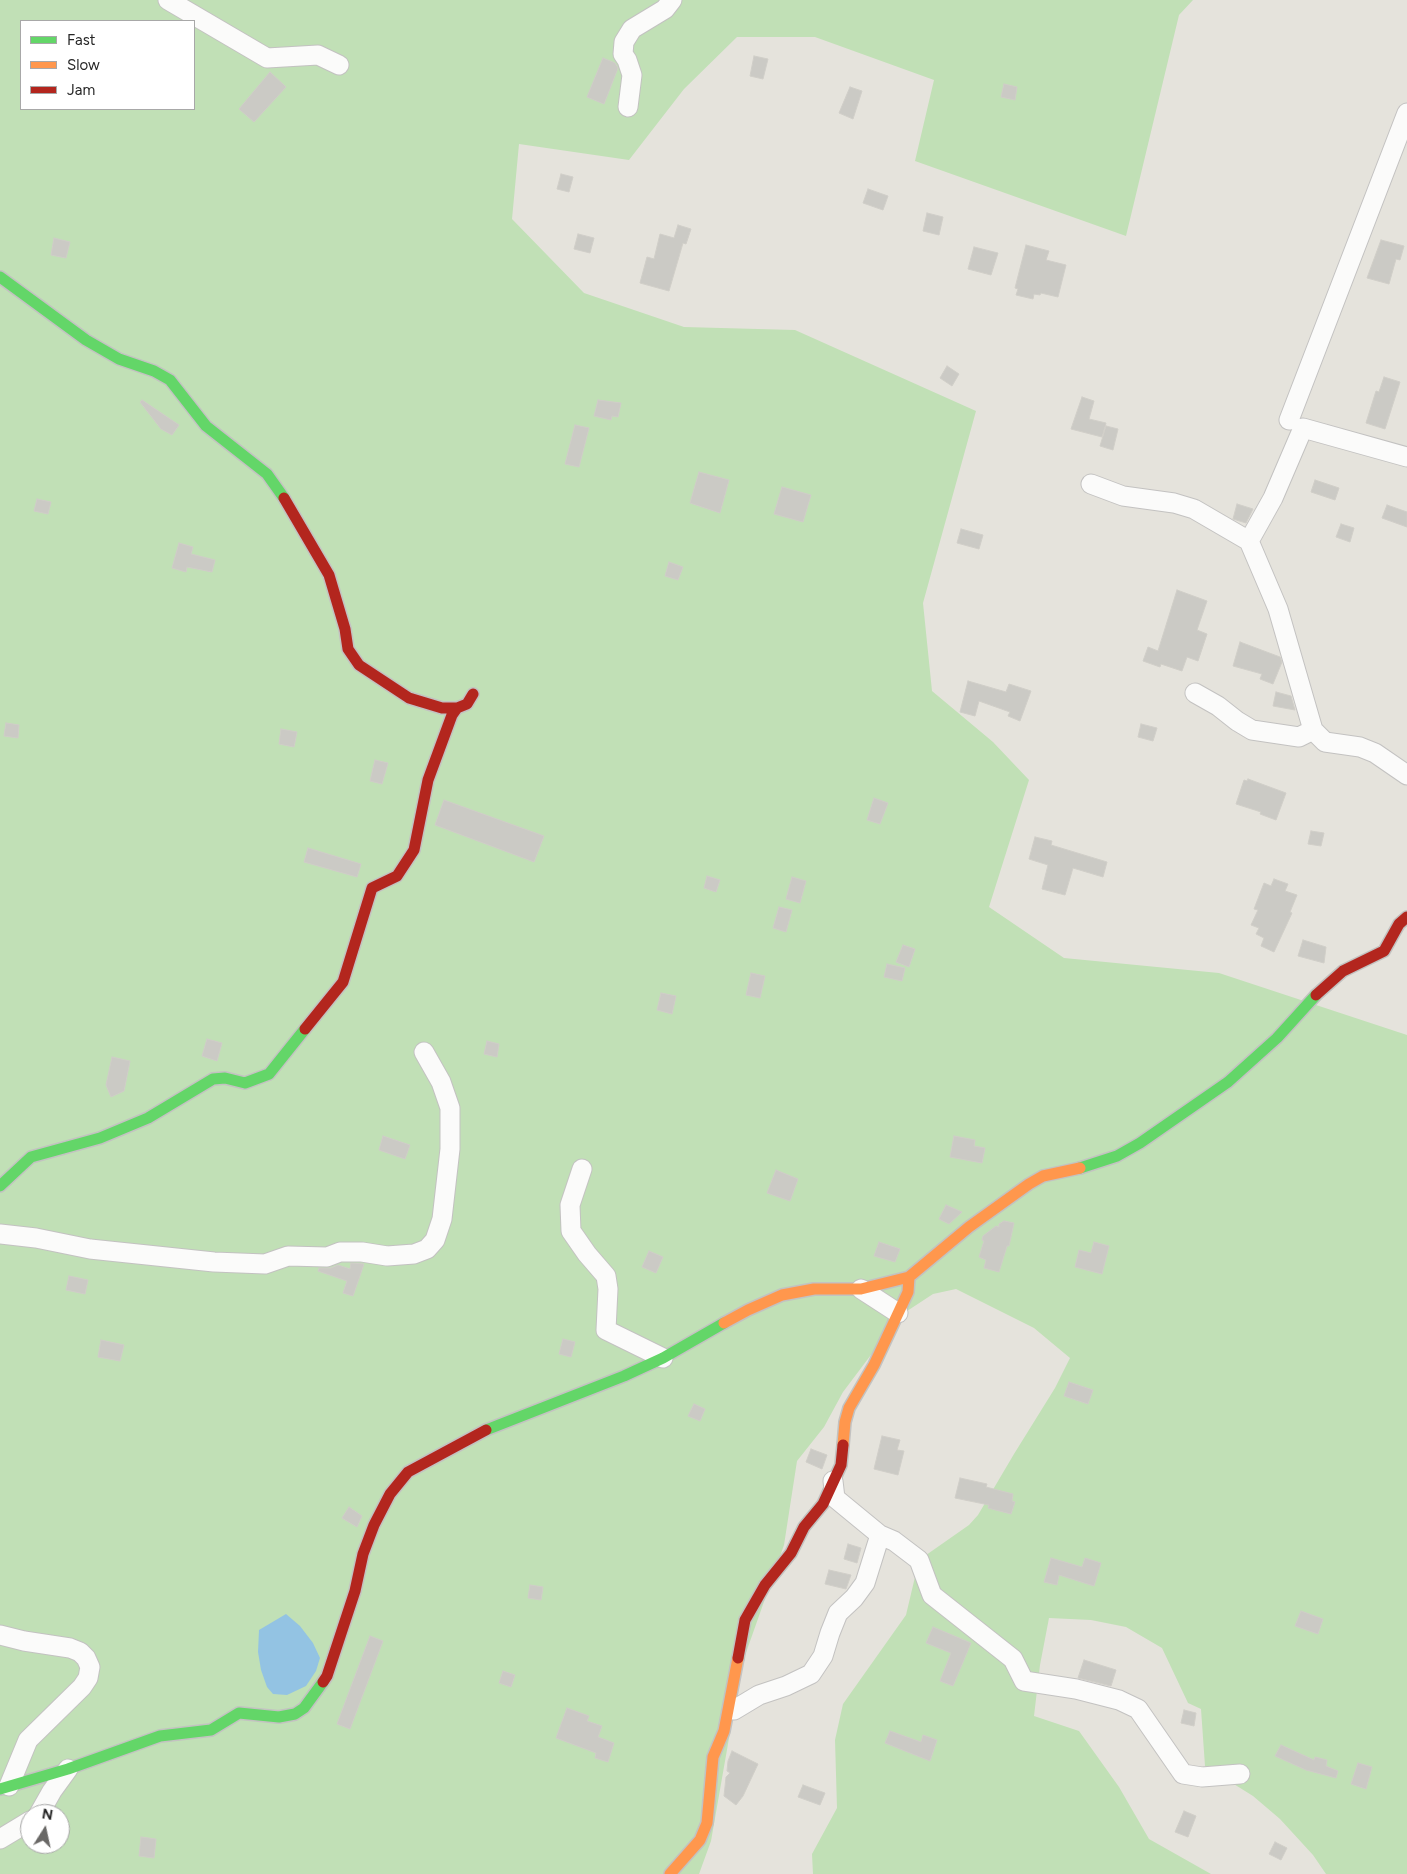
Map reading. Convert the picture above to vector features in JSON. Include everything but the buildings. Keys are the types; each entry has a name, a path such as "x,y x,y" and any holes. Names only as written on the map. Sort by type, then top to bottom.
{"street":[{"path":"168,0 267,58 318,56 339,65"},
{"path":"628,108 632,75 628,60 624,54 624,42 632,28 668,3"},
{"path":"1289,420 1407,113"},
{"path":"0,277 86,340 119,359 154,371 170,380 206,426 267,474 285,500 329,575 345,629 348,649 359,665 385,684 409,698 442,708 457,708 467,704 473,694"},
{"path":"1249,541 1272,498 1302,428 1407,457"},
{"path":"1090,484 1123,496 1174,503 1194,509 1249,541 1278,609 1313,730 1326,742 1360,747 1375,753 1407,775"},
{"path":"1195,694 1218,706 1252,730 1299,737 1313,730"},
{"path":"0,1186 31,1157 100,1138 148,1118 213,1079 225,1078 245,1083 269,1074 343,982 372,888 397,876 414,850 428,780 457,708"},
{"path":"4,1787 68,1768 160,1736 211,1730 240,1714 279,1717 295,1714 304,1708 327,1676 354,1591 363,1554 374,1525 390,1494 408,1472 492,1426 624,1376 663,1358 748,1310 782,1295 814,1289 861,1289 909,1277 969,1227 1029,1184 1043,1176 1088,1166 1117,1156 1140,1143 1228,1082 1278,1038 1322,987 1343,971 1384,951 1399,924 1407,917"},
{"path":"0,1234 36,1238 90,1249 222,1262 265,1264 288,1256 327,1257 340,1252 362,1252 386,1256 414,1254 427,1249 435,1240 442,1219 450,1149 450,1108 441,1082 424,1052"},
{"path":"582,1169 570,1205 571,1231 606,1276 608,1289 606,1330 663,1358"},
{"path":"670,1874 700,1840 707,1823 713,1758 724,1731 744,1620 765,1585 791,1553 804,1527 823,1504 841,1465 845,1422 849,1408 874,1366 908,1292 909,1277"},
{"path":"861,1289 898,1313"},
{"path":"833,1481 835,1498 880,1535 894,1541 919,1560 932,1595 1013,1659 1024,1681 1076,1689 1119,1700 1138,1709 1183,1774 1202,1777 1240,1774"},
{"path":"734,1710 759,1695 786,1686 812,1674 824,1656 838,1613 854,1598 865,1583 880,1535"},
{"path":"0,1635 24,1641 70,1648 80,1652 86,1658 90,1667 88,1678 82,1687 28,1740 4,1787"},
{"path":"45,1804 68,1768"},
{"path":"0,1839 20,1827"}],"green space":[{"path":"0,0 1193,0 1179,15 1126,236 915,161 934,80 815,37 737,37 684,89 629,160 519,144 512,219 584,293 684,327 795,330 976,411 923,603 932,691 993,742 1029,780 989,907 1064,958 1219,973 1407,1035 1407,1874 1326,1874 1313,1855 1280,1819 1253,1796 1205,1766 1201,1709 1188,1703 1162,1648 1126,1627 1091,1620 1049,1618 1040,1665 1034,1716 1079,1731 1119,1787 1149,1839 1211,1874 813,1874 812,1854 837,1808 835,1740 843,1704 906,1615 919,1560 969,1525 978,1515 1055,1388 1070,1358 1034,1328 956,1289 933,1294 901,1315 843,1392 824,1427 797,1461 784,1545 742,1664 711,1841 699,1874 0,1874"}],"water":[{"path":"286,1614 300,1626 313,1643 320,1658 316,1671 306,1686 287,1695 273,1694 267,1687 261,1670 258,1652 259,1630"}],"traffic: fast":[{"path":"0,277 86,340 119,359 154,371 170,380 206,426 267,474 284,498"},
{"path":"1080,1168 1117,1156 1140,1143 1228,1082 1277,1038 1316,995"},
{"path":"0,1186 31,1157 100,1138 148,1118 213,1079 225,1078 245,1083 269,1074 305,1029"},
{"path":"486,1430 624,1376 663,1358 724,1323"},
{"path":"0,1789 68,1769 160,1736 211,1730 239,1713 279,1717 295,1714 304,1708 323,1682"}],"traffic: slow":[{"path":"724,1323 782,1295 814,1289 861,1289 909,1277 969,1227 1029,1184 1043,1176 1080,1168"},
{"path":"843,1445 845,1422 849,1408 874,1365 908,1292 909,1277"},
{"path":"670,1874 700,1840 707,1823 713,1757 724,1731 738,1658"}],"traffic: jam":[{"path":"284,498 329,575 345,629 348,649 359,665 409,698 442,708 457,708"},
{"path":"305,1029 343,982 372,888 397,876 414,850 428,780 452,715 457,708 467,704 473,694"},
{"path":"1316,995 1343,971 1384,951 1399,924 1407,917"},
{"path":"323,1682 327,1676 355,1591 363,1554 374,1525 390,1494 408,1472 486,1430"},
{"path":"738,1658 745,1620 765,1585 791,1553 804,1527 823,1504 841,1465 843,1445"}]}
